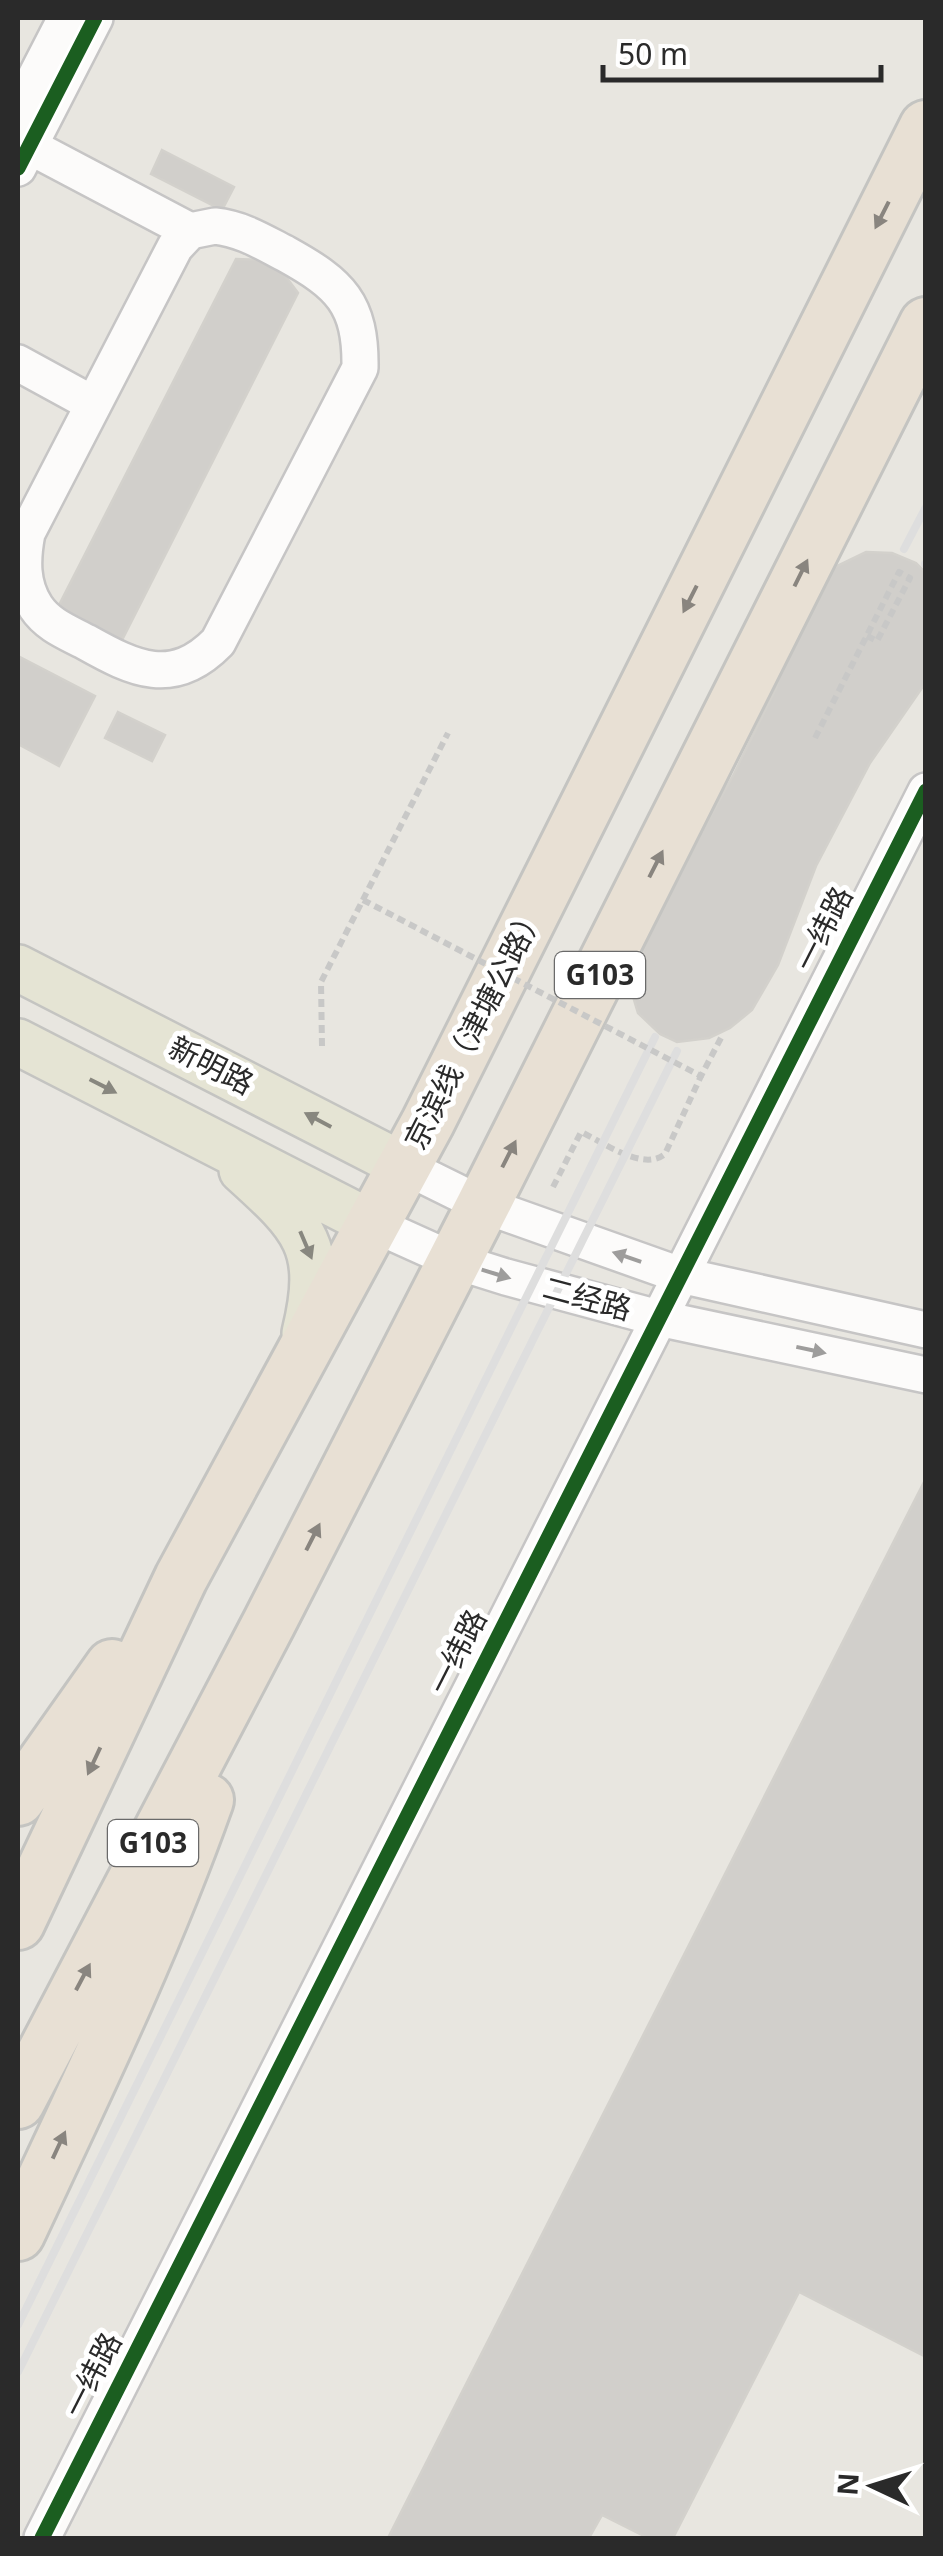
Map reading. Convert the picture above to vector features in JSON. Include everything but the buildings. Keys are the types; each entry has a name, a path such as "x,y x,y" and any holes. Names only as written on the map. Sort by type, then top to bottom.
{"highway":[{"name":"京滨线（津塘公路）","path":"18,1924 181,1578 404,1166 926,128"},
{"name":"G103","path":"27,2082 455,1261 926,324"},
{"path":"18,1799 125,1647 181,1578"},
{"path":"18,2234 170,1902 269,1624"}],"main road":[{"name":"新明路","path":"18,968 404,1166"},
{"path":"18,1042 373,1224"},
{"path":"189,1129 262,1188 298,1227 308,1244 315,1282 292,1375"}],"street":[{"path":"18,111 66,18"},
{"path":"95,18 23,157 190,231 214,226 240,229 320,273 350,308 360,336 360,368 218,642 204,657 179,669 134,667 46,620 25,580 22,557 27,533 93,404 176,247 190,231"},
{"path":"18,363 93,404"},
{"name":"一纬路","path":"42,2538 926,791"},
{"name":"二经路","path":"404,1166 483,1205 680,1275 926,1330"},
{"name":"二经路","path":"373,1224 455,1261 658,1318 926,1375"}],"path":[{"path":"815,738 866,636 900,572 910,578 877,641 866,636"},
{"path":"322,1046 321,982 448,733"},
{"path":"363,900 701,1076"},
{"path":"553,1186 581,1132 644,1161 656,1160 664,1154 722,1036"}],"railway":[{"path":"904,549 926,507"},
{"path":"18,2325 655,1037"},
{"path":"18,2372 677,1051"}],"cycle path":[{"path":"18,168 95,18"},
{"path":"42,2538 926,791"}]}
